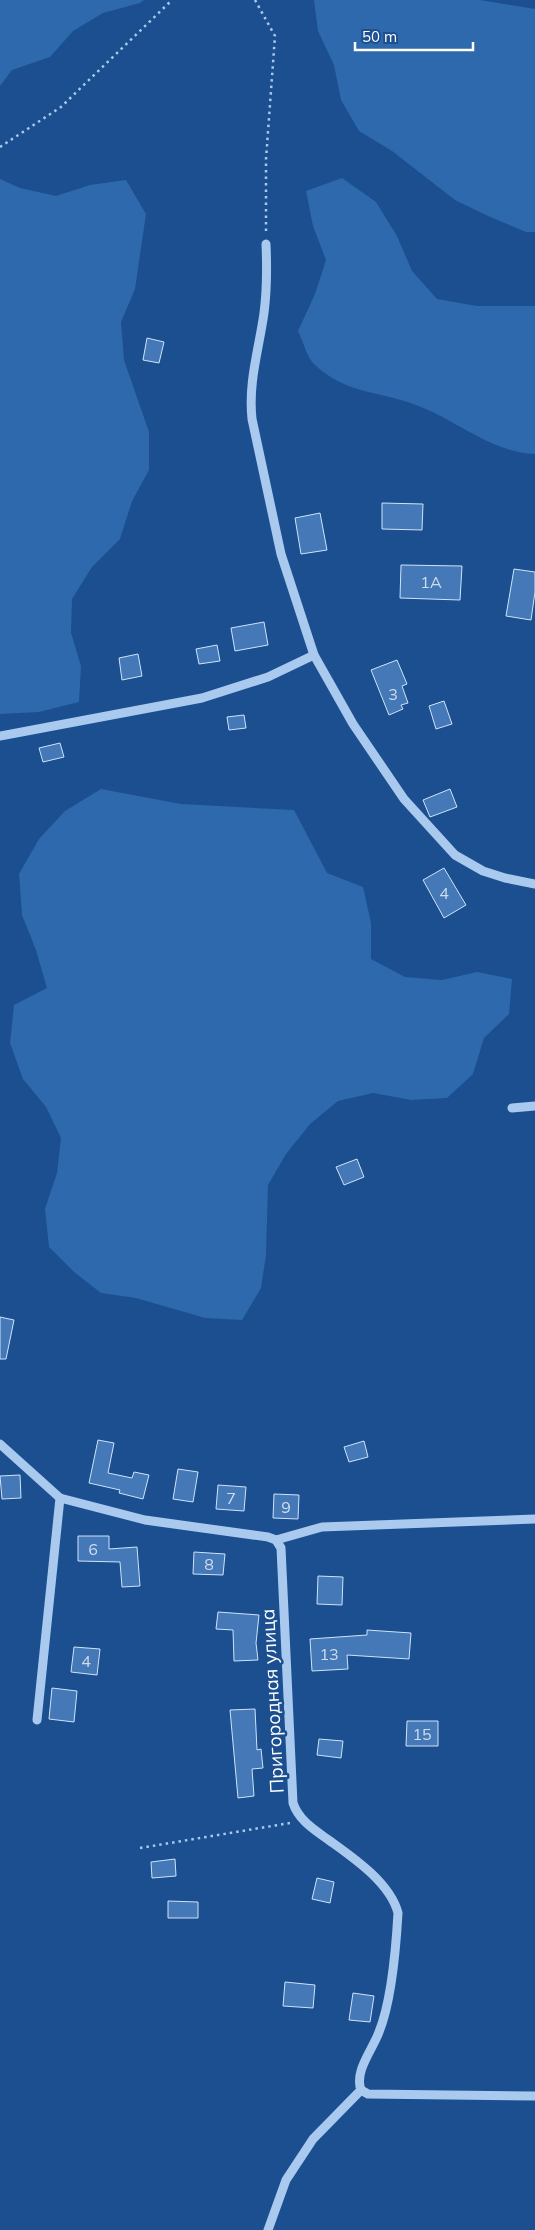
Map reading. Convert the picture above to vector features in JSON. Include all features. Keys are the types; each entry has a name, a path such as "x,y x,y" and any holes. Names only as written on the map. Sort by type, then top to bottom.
{"street":[{"path":"266,244 264,313 251,392 252,419 281,554 314,655 353,724 404,799 433,833 455,855 483,871 504,878 535,884"},
{"path":"0,736 202,698 268,677 314,655"},
{"path":"512,1108 535,1106"},
{"path":"0,1444 60,1498 145,1520 268,1537 276,1540 322,1527 535,1519"},
{"path":"37,1720 60,1498"},
{"name":"Пригородная улица","path":"276,1540 281,1548 293,1803 296,1812 304,1821 346,1853 386,1889 394,1900 398,1914 386,2006 380,2031 361,2071 358,2082 361,2090"},
{"path":"268,2230 286,2180 313,2139 361,2090 368,2094 535,2096"}],"path":[{"path":"0,147 61,106 172,0"},
{"path":"256,0 275,36 266,158 266,244"},
{"path":"140,1848 304,1821"}],"shaded area":[{"path":"0,0 144,0 140,3 103,13 73,31 50,57 12,70 0,86"},
{"path":"314,0 480,0 535,9 535,232 526,232 455,200 392,151 359,131 341,100 334,65 318,31"},
{"path":"342,178 376,202 397,236 412,271 437,299 477,306 535,306 535,454 503,448 488,442 431,411 403,400 352,387 327,375 312,362 298,331 315,294 326,260 313,226 306,191"},
{"path":"0,179 20,188 56,196 90,185 126,180 146,214 135,289 121,322 124,360 149,432 149,470 132,501 120,539 92,567 72,599 71,633 81,666 79,702 39,712 0,714"},
{"path":"101,789 181,804 294,810 327,873 363,887 371,923 371,959 405,977 442,980 477,972 512,979 509,1014 484,1038 473,1074 447,1098 411,1100 373,1093 338,1101 310,1124 286,1154 268,1185 266,1255 261,1288 242,1320 205,1318 136,1298 101,1293 74,1272 49,1247 45,1209 57,1173 61,1138 46,1107 23,1079 10,1043 14,1005 47,988 36,950 22,915 19,874 39,839 65,811"}],"building":[{"path":"147,338 164,342 159,363 143,360"},
{"path":"382,503 423,504 422,530 382,529"},
{"path":"320,513 327,550 301,554 295,518"},
{"path":"401,565 462,566 460,600 400,598"},
{"path":"514,569 535,572 535,592 531,620 506,616"},
{"path":"264,622 268,645 235,651 231,628"},
{"path":"217,645 220,661 199,664 196,649"},
{"path":"138,654 142,676 122,680 119,658"},
{"path":"397,660 407,684 402,686 408,703 401,705 403,709 389,715 371,670"},
{"path":"444,701 452,724 436,729 429,706"},
{"path":"244,715 246,728 229,730 227,717"},
{"path":"60,743 64,757 43,762 39,748"},
{"path":"450,789 457,807 430,817 423,800"},
{"path":"444,868 466,905 444,918 423,880"},
{"path":"357,1159 364,1177 344,1185 336,1167"},
{"path":"0,1317 14,1320 6,1359 0,1359"},
{"path":"98,1440 114,1443 108,1473 132,1478 134,1472 149,1475 143,1499 119,1493 120,1490 89,1483"},
{"path":"364,1441 368,1457 349,1462 344,1447"},
{"path":"178,1469 198,1472 193,1502 173,1499"},
{"path":"20,1475 21,1498 2,1499 0,1476"},
{"path":"218,1485 246,1487 244,1511 216,1509"},
{"path":"274,1494 299,1495 298,1519 273,1518"},
{"path":"78,1536 109,1536 109,1549 137,1547 140,1586 122,1587 120,1562 78,1561"},
{"path":"194,1552 225,1554 223,1575 193,1574"},
{"path":"318,1576 343,1577 342,1605 317,1604"},
{"path":"218,1612 259,1615 256,1643 258,1660 234,1661 233,1630 216,1629"},
{"path":"367,1630 411,1633 409,1659 347,1655 348,1669 312,1671 310,1639 367,1635"},
{"path":"74,1647 100,1649 97,1675 71,1672"},
{"path":"52,1688 77,1691 74,1722 49,1719"},
{"path":"255,1709 257,1750 261,1749 263,1768 252,1769 254,1796 238,1798 230,1710"},
{"path":"407,1721 438,1721 438,1746 406,1746"},
{"path":"319,1739 343,1741 341,1758 317,1755"},
{"path":"175,1859 176,1876 152,1878 151,1862"},
{"path":"317,1878 334,1882 330,1903 312,1899"},
{"path":"168,1901 198,1902 198,1918 168,1918"},
{"path":"285,1982 315,1985 313,2008 283,2006"},
{"path":"353,1993 374,1996 370,2022 349,2020"}]}
